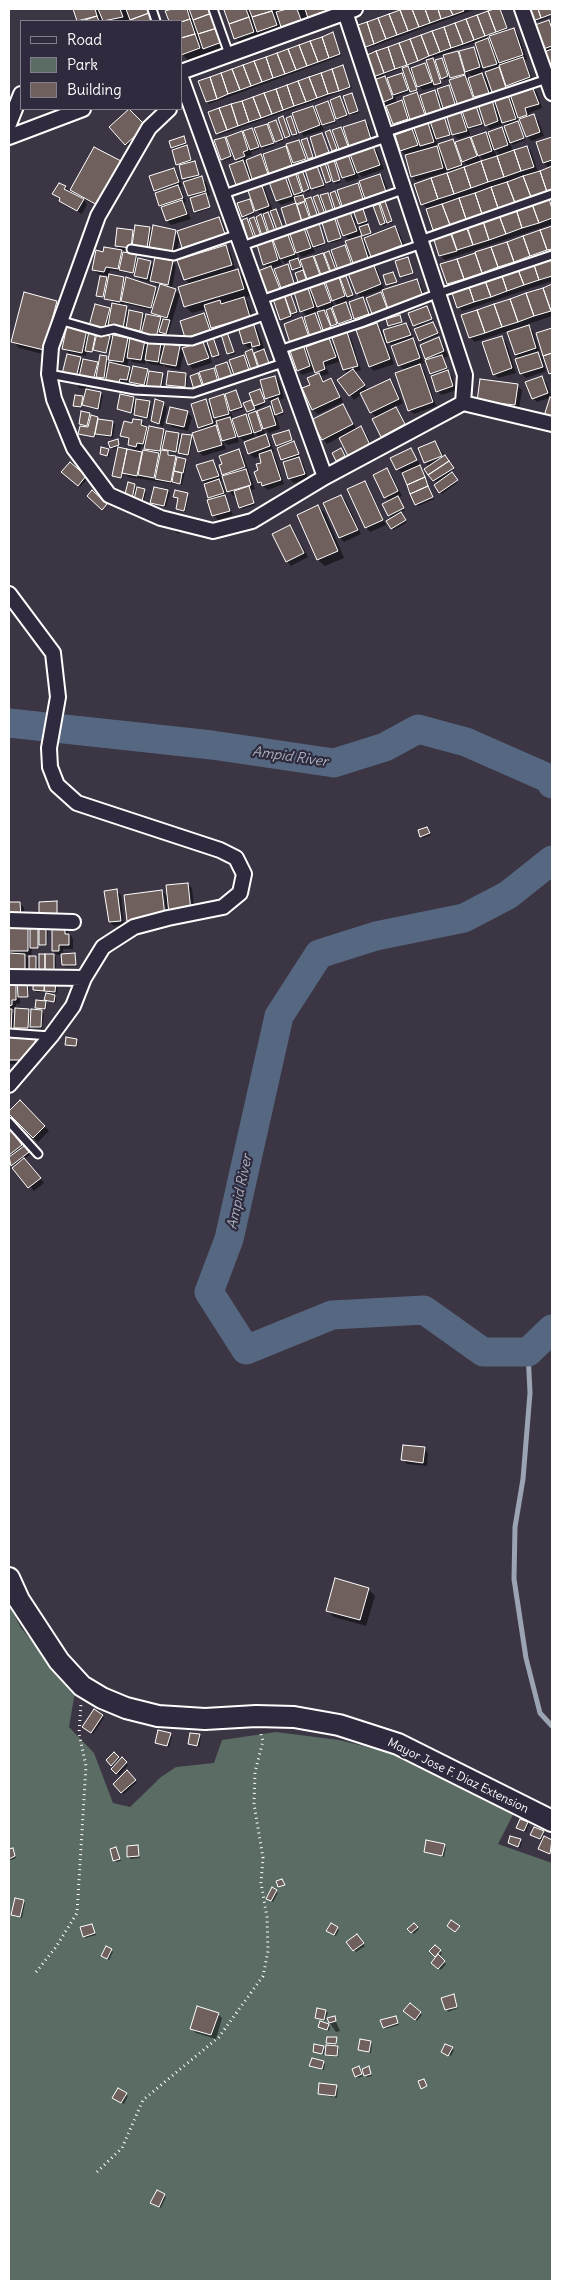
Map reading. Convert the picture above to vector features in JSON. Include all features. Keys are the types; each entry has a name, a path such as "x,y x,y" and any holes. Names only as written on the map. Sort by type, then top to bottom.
{"street":[{"path":"522,9 552,93"},
{"path":"182,72 350,10 385,136 465,375 463,403"},
{"path":"184,95 224,194 278,350 325,477"},
{"path":"9,124 20,96"},
{"path":"9,137 80,110"},
{"path":"168,110 148,128 98,216 59,320 51,347 49,374 54,399 74,448 109,495 161,518 213,531 252,521 325,477 463,403 552,424"},
{"path":"9,594 53,653 58,697 49,748 50,767 57,785 78,803 220,850 236,858 244,874 240,893 223,907 134,927 103,947 84,978 73,1006 51,1036 9,1085"},
{"path":"9,920 73,922"},
{"path":"9,977 84,978"},
{"name":"Mayor Jose F. Diaz Extension","path":"9,1578 19,1600 59,1661 82,1686 102,1698 126,1708 158,1716 205,1719 256,1716 294,1717 339,1725 398,1744 552,1821"}],"lane":[{"path":"213,9 229,54"},
{"path":"224,194 547,79"},
{"path":"131,249 174,256 240,240 404,190"},
{"path":"261,300 552,194"},
{"path":"278,350 361,323 439,293 552,254"},
{"path":"59,320 100,332 114,329 149,339 192,341 267,315"},
{"path":"49,374 135,390 193,393 284,363"},
{"path":"9,1033 51,1036"},
{"path":"9,1122 38,1154"}],"path":[{"path":"36,1972 56,1948 77,1913 86,1766 79,1732 82,1686"},
{"path":"97,2172 122,2148 143,2100 164,2080 219,2037 263,1976 268,1951 267,1917 261,1883 263,1858 254,1804 256,1772 263,1741 256,1716"}],"green space":[{"path":"9,1605 21,1628 75,1692 69,1727 94,1753 113,1803 130,1807 161,1777 176,1767 214,1763 222,1740 276,1732 339,1740 388,1752 516,1809 498,1844 552,1863 552,2281 9,2281"}],"building":[{"path":"73,9 95,9 97,16 77,20"},
{"path":"98,9 120,9 123,17 108,20 103,20"},
{"path":"126,9 148,9 149,13 130,20"},
{"path":"187,9 190,19 182,22 182,20 169,20 165,11"},
{"path":"189,9 211,9 212,13 193,20"},
{"path":"246,9 249,17 229,24 224,10"},
{"path":"249,9 271,9 272,11 252,17"},
{"path":"297,9 301,20 281,27 276,12"},
{"path":"305,9 327,9 328,11 308,18"},
{"path":"412,9 419,27 408,31 400,10"},
{"path":"412,9 425,9 430,23 419,27"},
{"path":"425,9 438,9 441,19 430,23"},
{"path":"438,9 450,9 453,15 441,19"},
{"path":"450,9 463,9 464,11 453,15"},
{"path":"500,9 507,28 496,32 488,11"},
{"path":"525,9 538,9 541,18 530,22"},
{"path":"538,9 551,9 552,14 541,18"},
{"path":"400,10 408,31 397,35 389,14"},
{"path":"272,11 277,25 257,32 252,17"},
{"path":"488,11 496,32 485,36 477,15"},
{"path":"149,13 152,20 130,20"},
{"path":"212,13 217,28 198,34 193,20"},
{"path":"389,14 397,35 386,39 378,18"},
{"path":"477,15 485,36 474,40 466,19"},
{"path":"97,16 99,20 85,20"},
{"path":"249,17 254,32 234,39 229,24"},
{"path":"378,18 386,39 374,44 367,22"},
{"path":"190,19 195,34 182,38 182,22"},
{"path":"466,19 474,40 463,44 455,23"},
{"path":"549,20 552,29 552,46 540,50 532,26"},
{"path":"367,22 374,44 363,48 355,26"},
{"path":"455,23 463,44 451,48 444,27"},
{"path":"444,27 451,48 440,52 432,31"},
{"path":"217,28 222,42 203,49 198,34"},
{"path":"514,28 523,55 499,63 489,36"},
{"path":"432,31 440,52 429,56 421,35"},
{"path":"333,32 340,54 329,58 322,37"},
{"path":"195,34 200,48 182,55 182,38"},
{"path":"421,35 429,56 418,61 410,39"},
{"path":"322,37 329,58 318,62 310,41"},
{"path":"488,38 497,64 483,68 475,43"},
{"path":"410,39 418,61 407,65 399,43"},
{"path":"310,41 318,62 307,66 299,45"},
{"path":"399,43 407,65 395,69 388,47"},
{"path":"299,45 307,66 296,70 288,49"},
{"path":"388,47 395,69 384,73 376,51"},
{"path":"474,47 480,67 465,72 459,51"},
{"path":"288,49 296,70 285,74 277,53"},
{"path":"552,49 552,71 551,72 544,52"},
{"path":"376,51 384,73 373,77 365,56"},
{"path":"458,51 465,74 450,78 443,55"},
{"path":"277,53 285,74 273,78 266,57"},
{"path":"266,57 273,78 262,82 254,61"},
{"path":"523,57 530,77 506,86 499,65"},
{"path":"433,58 441,83 434,85 426,60"},
{"path":"442,58 448,76 441,79 435,60"},
{"path":"254,61 262,82 251,86 243,65"},
{"path":"425,63 432,82 417,87 411,68"},
{"path":"243,65 251,86 240,90 232,69"},
{"path":"343,65 350,87 339,91 332,69"},
{"path":"408,66 417,90 410,92 402,68"},
{"path":"499,67 506,88 492,92 485,72"},
{"path":"232,69 240,90 228,94 221,73"},
{"path":"332,69 339,91 328,94 321,73"},
{"path":"221,73 228,94 217,99 210,77"},
{"path":"321,73 328,94 317,98 309,77"},
{"path":"402,73 408,90 393,95 387,78"},
{"path":"482,73 489,93 474,97 468,78"},
{"path":"465,75 474,100 458,106 449,80"},
{"path":"385,76 393,98 379,104 371,81"},
{"path":"210,77 217,99 206,102 198,81"},
{"path":"309,77 317,98 306,102 298,81"},
{"path":"298,81 306,102 294,106 287,85"},
{"path":"287,85 294,106 283,110 276,89"},
{"path":"449,85 455,104 443,108 437,89"},
{"path":"532,86 539,104 525,108 527,115 518,118 510,94"},
{"path":"276,89 283,110 272,114 264,93"},
{"path":"435,90 441,110 426,114 420,95"},
{"path":"417,92 426,118 411,123 403,97"},
{"path":"264,93 272,114 261,118 253,97"},
{"path":"352,93 358,111 349,114 343,96"},
{"path":"508,95 516,119 502,123 494,99"},
{"path":"340,96 347,115 336,119 330,100"},
{"path":"253,97 261,118 249,122 242,101"},
{"path":"402,100 408,119 393,124 386,106"},
{"path":"492,100 498,121 485,126 478,104"},
{"path":"242,101 249,122 238,126 231,104"},
{"path":"328,101 335,121 322,125 315,106"},
{"path":"231,104 238,126 227,130 219,108"},
{"path":"313,106 320,125 299,133 292,113"},
{"path":"476,106 482,124 468,128 462,111"},
{"path":"219,108 227,130 216,134 208,112"},
{"path":"128,110 146,126 125,145 109,127"},
{"path":"460,110 467,131 452,135 446,114"},
{"path":"534,114 540,132 526,137 519,119"},
{"path":"283,116 290,136 285,138 278,118"},
{"path":"291,116 297,134 292,135 286,118"},
{"path":"444,116 450,135 436,139 430,121"},
{"path":"276,120 283,139 275,142 268,123"},
{"path":"365,120 371,139 349,146 343,127"},
{"path":"518,121 524,138 510,143 504,126"},
{"path":"428,123 434,142 420,146 414,128"},
{"path":"267,124 274,143 261,147 254,128"},
{"path":"341,127 348,146 339,149 332,130"},
{"path":"502,127 508,145 494,150 488,132"},
{"path":"252,128 259,147 250,150 243,131"},
{"path":"412,129 418,145 400,151 395,135"},
{"path":"330,130 337,149 332,151 325,132"},
{"path":"242,131 248,150 243,152 245,156 235,160 226,137"},
{"path":"486,132 492,151 478,156 471,137"},
{"path":"322,133 329,152 316,157 310,137"},
{"path":"184,136 186,143 171,148 169,141"},
{"path":"225,137 231,156 221,160 214,140"},
{"path":"470,137 477,156 462,162 455,142"},
{"path":"552,137 552,160 543,163 536,142"},
{"path":"307,138 313,157 308,159 301,140"},
{"path":"453,139 462,165 447,170 438,144"},
{"path":"299,140 306,159 293,163 286,144"},
{"path":"187,145 191,160 176,165 172,150"},
{"path":"286,146 292,165 269,174 263,154"},
{"path":"373,146 380,165 357,173 350,154"},
{"path":"437,146 443,168 411,177 405,155"},
{"path":"527,146 534,167 521,171 514,150"},
{"path":"94,147 121,161 97,205 70,190"},
{"path":"514,150 521,171 504,177 497,156"},
{"path":"261,154 268,174 252,179 246,160"},
{"path":"348,154 355,174 342,178 335,159"},
{"path":"497,156 504,177 488,182 481,161"},
{"path":"243,160 250,180 236,185 229,165"},
{"path":"334,160 340,180 333,182 327,162"},
{"path":"195,161 199,175 182,179 179,165"},
{"path":"481,161 488,182 471,188 464,167"},
{"path":"325,163 331,181 326,183 320,165"},
{"path":"317,166 324,185 311,189 305,170"},
{"path":"552,166 552,190 547,192 540,171"},
{"path":"464,167 471,188 454,194 447,173"},
{"path":"174,168 179,182 154,191 149,176"},
{"path":"302,170 309,189 303,192 297,172"},
{"path":"540,171 547,192 531,197 523,176"},
{"path":"295,172 302,192 294,195 287,175"},
{"path":"447,173 454,194 438,199 431,178"},
{"path":"380,174 386,192 365,199 359,181"},
{"path":"202,176 206,191 188,196 183,182"},
{"path":"285,176 292,196 276,201 269,182"},
{"path":"523,176 531,197 515,203 507,182"},
{"path":"431,178 438,199 421,205 414,184"},
{"path":"507,182 515,203 498,208 491,187"},
{"path":"59,183 66,186 64,189 84,199 77,211 59,201 60,198 52,194"},
{"path":"261,183 269,206 255,211 247,188"},
{"path":"358,183 363,199 342,206 337,190"},
{"path":"178,185 183,198 159,206 155,193"},
{"path":"491,187 498,208 482,214 475,193"},
{"path":"335,191 342,210 336,212 330,193"},
{"path":"206,193 210,207 194,212 190,198"},
{"path":"328,193 334,212 327,214 320,195"},
{"path":"475,193 482,214 466,219 459,198"},
{"path":"303,195 305,201 296,204 294,197"},
{"path":"318,195 325,214 320,216 313,197"},
{"path":"311,197 318,217 311,219 305,199"},
{"path":"459,198 466,219 450,225 442,204"},
{"path":"549,198 552,218 539,223 532,204"},
{"path":"250,199 254,212 242,217 237,203"},
{"path":"182,200 187,214 166,221 161,207"},
{"path":"385,201 392,221 387,223 380,203"},
{"path":"304,202 310,219 302,221 297,205"},
{"path":"296,203 302,222 287,227 281,208"},
{"path":"379,204 385,223 380,225 373,206"},
{"path":"442,204 450,225 433,230 426,209"},
{"path":"532,204 539,223 522,228 516,209"},
{"path":"362,206 367,221 358,224 353,210"},
{"path":"276,209 283,228 277,230 270,211"},
{"path":"516,209 522,228 506,234 499,215"},
{"path":"268,212 275,231 269,233 263,214"},
{"path":"350,212 357,231 343,236 336,217"},
{"path":"261,214 268,234 262,236 256,217"},
{"path":"499,215 506,234 489,240 483,221"},
{"path":"219,217 225,234 182,248 177,231"},
{"path":"254,217 261,236 256,238 249,219"},
{"path":"247,218 254,238 248,240 242,220"},
{"path":"335,219 341,238 328,242 322,223"},
{"path":"483,221 489,240 473,245 467,226"},
{"path":"319,223 325,243 313,247 306,228"},
{"path":"368,224 371,233 362,236 359,227"},
{"path":"135,225 150,227 147,248 132,246"},
{"path":"153,225 176,230 172,252 149,247"},
{"path":"395,226 402,245 371,257 364,238"},
{"path":"466,226 473,245 457,250 451,232"},
{"path":"552,226 552,249 547,250 540,230"},
{"path":"117,228 133,230 131,248 115,246"},
{"path":"304,228 311,248 296,253 290,234"},
{"path":"540,230 547,250 530,256 523,236"},
{"path":"450,232 457,251 439,256 433,237"},
{"path":"288,235 295,254 280,259 273,240"},
{"path":"361,236 368,258 353,263 345,241"},
{"path":"523,236 530,256 514,262 507,242"},
{"path":"272,240 278,260 263,265 257,245"},
{"path":"507,242 514,262 498,267 491,247"},
{"path":"226,245 232,265 184,280 177,260"},
{"path":"345,245 352,265 338,270 331,250"},
{"path":"104,247 122,250 118,269 106,267 104,272 92,270 96,250 103,252"},
{"path":"491,247 498,267 482,273 475,252"},
{"path":"130,250 137,252 133,273 119,270 123,252 130,253"},
{"path":"329,251 336,270 331,272 324,253"},
{"path":"323,253 330,272 321,275 314,256"},
{"path":"475,253 482,273 464,279 457,259"},
{"path":"313,256 320,275 307,279 300,260"},
{"path":"551,256 552,276 539,280 533,262"},
{"path":"155,257 173,261 168,285 150,281"},
{"path":"408,257 413,273 400,277 395,261"},
{"path":"138,258 151,261 147,279 134,276"},
{"path":"298,258 301,267 292,270 289,261"},
{"path":"457,259 464,279 447,284 440,264"},
{"path":"533,262 539,280 524,285 517,267"},
{"path":"373,263 381,284 356,294 348,273"},
{"path":"288,264 294,283 281,288 274,269"},
{"path":"271,266 280,289 267,294 258,271"},
{"path":"517,267 524,285 507,291 501,273"},
{"path":"238,269 244,289 184,307 178,287"},
{"path":"303,270 307,282 299,285 295,273"},
{"path":"393,272 397,282 386,285 383,275"},
{"path":"501,273 507,291 491,297 484,278"},
{"path":"109,274 124,277 120,302 104,299"},
{"path":"100,276 107,277 103,297 96,296"},
{"path":"346,276 353,295 347,297 340,278"},
{"path":"126,277 156,287 151,308 121,301"},
{"path":"339,277 345,296 332,301 325,281"},
{"path":"484,278 491,297 474,302 468,284"},
{"path":"417,279 423,297 388,309 382,290"},
{"path":"324,283 331,302 317,307 310,288"},
{"path":"160,284 176,289 167,318 151,313"},
{"path":"468,284 474,302 457,308 451,290"},
{"path":"552,284 552,310 551,311 543,288"},
{"path":"308,288 314,307 300,312 294,292"},
{"path":"543,288 551,311 534,316 526,293"},
{"path":"24,292 57,301 44,350 11,342"},
{"path":"290,292 297,312 291,314 284,294"},
{"path":"381,292 387,308 372,314 366,298"},
{"path":"526,293 534,316 518,322 510,299"},
{"path":"284,295 291,316 280,320 273,299"},
{"path":"244,297 250,317 211,328 204,305 220,300 221,304"},
{"path":"363,297 369,314 354,319 349,302"},
{"path":"510,299 518,322 502,327 494,304"},
{"path":"346,302 352,319 338,324 332,307"},
{"path":"112,303 127,306 123,328 108,325"},
{"path":"95,304 110,308 104,330 89,326"},
{"path":"494,304 502,327 485,333 477,310"},
{"path":"427,306 432,319 413,326 408,313"},
{"path":"331,308 337,324 331,326 326,310"},
{"path":"129,310 143,313 140,331 126,328"},
{"path":"324,310 331,327 323,330 317,312"},
{"path":"477,310 485,333 469,338 461,315"},
{"path":"204,313 210,330 185,338 180,321"},
{"path":"315,313 322,332 310,337 304,317"},
{"path":"146,314 161,317 156,338 141,334"},
{"path":"400,315 402,322 388,326 386,319"},
{"path":"302,317 309,337 290,343 284,324"},
{"path":"163,319 170,320 166,334 159,332"},
{"path":"253,322 260,345 252,347 251,342 243,344 238,327"},
{"path":"433,322 438,333 419,341 414,329"},
{"path":"377,323 390,359 369,367 356,330"},
{"path":"406,323 411,335 387,343 383,330"},
{"path":"67,325 87,329 82,353 62,349"},
{"path":"529,325 536,348 515,355 507,332"},
{"path":"552,328 552,353 543,356 536,333"},
{"path":"89,331 96,332 92,352 85,351"},
{"path":"227,332 234,352 227,354 221,334"},
{"path":"347,332 358,366 343,370 332,338"},
{"path":"97,333 110,336 106,353 93,350"},
{"path":"113,335 128,338 123,362 108,360"},
{"path":"502,336 512,368 493,375 482,342"},
{"path":"130,337 145,340 141,360 127,358"},
{"path":"213,337 219,355 212,357 206,339"},
{"path":"439,337 444,351 425,359 420,345"},
{"path":"329,338 336,357 323,362 325,369 315,373 306,347"},
{"path":"413,338 420,358 398,366 391,346"},
{"path":"148,341 161,343 158,362 145,360"},
{"path":"203,342 209,358 188,365 182,348"},
{"path":"165,343 180,346 176,366 160,363"},
{"path":"303,344 310,366 297,371 289,348"},
{"path":"252,349 259,371 252,373 245,352"},
{"path":"264,349 270,366 260,370 254,353"},
{"path":"538,352 543,367 520,374 515,359"},
{"path":"552,353 552,373 549,374 543,356"},
{"path":"67,354 81,357 76,378 62,374"},
{"path":"100,355 107,356 104,378 96,377"},
{"path":"244,355 250,373 235,378 229,360"},
{"path":"442,355 447,368 430,374 425,360"},
{"path":"83,359 98,362 93,381 79,377"},
{"path":"109,362 130,367 127,380 120,379 118,385 105,383"},
{"path":"227,362 233,379 220,383 215,366"},
{"path":"420,364 433,402 408,411 395,373"},
{"path":"133,366 148,369 144,385 129,382"},
{"path":"214,368 218,382 204,387 199,372"},
{"path":"353,369 365,385 349,396 337,380"},
{"path":"448,370 453,386 436,392 431,376"},
{"path":"149,371 163,373 160,390 146,388"},
{"path":"168,371 186,373 185,387 166,385"},
{"path":"198,373 203,388 194,390 190,376"},
{"path":"319,373 323,382 331,378 340,397 312,410 302,388 310,385 307,378"},
{"path":"275,376 280,394 265,399 260,380"},
{"path":"542,376 548,393 532,399 525,382"},
{"path":"390,379 399,399 370,413 360,393"},
{"path":"480,379 518,384 515,405 477,401"},
{"path":"86,389 101,392 98,409 82,405"},
{"path":"260,389 265,402 254,406 249,393"},
{"path":"236,390 242,407 230,411 225,394"},
{"path":"120,394 134,397 131,413 117,409"},
{"path":"224,394 229,414 214,418 209,399"},
{"path":"75,395 83,396 81,407 73,406"},
{"path":"550,397 552,398 552,419 544,416"},
{"path":"278,398 283,412 275,415 271,401"},
{"path":"136,399 150,401 147,418 134,415"},
{"path":"155,399 164,402 159,424 151,421"},
{"path":"206,399 213,423 198,428 191,404"},
{"path":"251,400 255,409 247,412 243,403"},
{"path":"343,404 353,424 322,440 311,420"},
{"path":"270,406 276,425 263,429 257,411"},
{"path":"170,407 188,411 184,427 166,423"},
{"path":"396,407 405,424 381,437 372,419"},
{"path":"81,411 90,413 87,426 79,424"},
{"path":"256,411 262,430 254,433 248,414"},
{"path":"246,414 252,433 238,437 232,419"},
{"path":"91,415 98,417 94,437 78,434 80,426 88,427"},
{"path":"230,417 236,437 222,441 216,421"},
{"path":"98,419 113,421 111,436 95,434"},
{"path":"133,419 142,420 141,425 147,427 143,444 137,443 136,447 128,445 129,438 120,436 124,421 132,423"},
{"path":"216,425 222,445 198,452 192,433"},
{"path":"149,426 164,429 160,451 144,449"},
{"path":"361,426 370,445 348,456 339,438"},
{"path":"289,430 292,440 276,446 272,435"},
{"path":"166,431 179,433 176,452 162,449"},
{"path":"182,434 192,435 188,455 178,453"},
{"path":"266,434 270,446 248,454 244,442"},
{"path":"118,439 119,445 110,448 108,442"},
{"path":"294,441 299,454 281,460 277,448"},
{"path":"435,441 442,456 424,463 418,448"},
{"path":"101,447 109,449 107,456 100,454"},
{"path":"118,447 127,449 121,478 112,476"},
{"path":"341,448 345,456 336,461 332,453"},
{"path":"411,448 417,460 396,470 390,458"},
{"path":"127,449 142,452 137,476 122,473"},
{"path":"239,449 245,467 222,475 219,465 222,464 219,456"},
{"path":"143,450 159,453 154,478 138,475"},
{"path":"161,450 168,451 168,455 176,456 171,482 155,479"},
{"path":"271,450 281,480 262,486 261,482 258,483 254,472 258,470 256,464 261,463 259,454"},
{"path":"445,455 449,461 428,475 424,469"},
{"path":"177,457 186,459 183,473 174,471"},
{"path":"299,457 305,474 288,479 283,462"},
{"path":"213,460 219,476 202,481 196,465"},
{"path":"449,461 454,468 433,481 428,475"},
{"path":"70,462 86,476 78,486 61,472"},
{"path":"420,465 425,477 407,485 402,473"},
{"path":"387,468 398,491 384,498 373,475"},
{"path":"246,469 251,485 227,492 222,476"},
{"path":"174,471 182,473 180,484 172,482"},
{"path":"452,472 458,480 439,493 434,485"},
{"path":"425,477 428,486 410,494 407,485"},
{"path":"219,479 224,493 208,498 204,484"},
{"path":"365,481 383,520 365,528 347,489"},
{"path":"128,482 135,484 132,499 124,498"},
{"path":"249,486 254,503 239,508 234,491"},
{"path":"428,486 433,497 415,505 410,494"},
{"path":"137,487 145,489 141,505 133,503"},
{"path":"154,487 168,490 164,506 150,503"},
{"path":"92,490 107,504 102,510 87,496"},
{"path":"175,490 188,493 184,511 176,509 178,498 173,497"},
{"path":"225,495 230,511 212,516 207,500"},
{"path":"341,495 358,530 339,538 323,503"},
{"path":"398,496 404,508 388,516 382,504"},
{"path":"318,505 338,551 317,560 297,515"},
{"path":"401,512 406,520 391,529 386,521"},
{"path":"290,525 304,553 286,562 272,534"},
{"path":"427,827 430,833 420,837 418,830"},
{"path":"188,883 191,911 169,914 166,885"},
{"path":"117,889 121,921 109,922 104,891"},
{"path":"162,890 165,916 127,921 124,895"},
{"path":"57,901 57,918 39,918 39,902"},
{"path":"9,902 20,902 21,918 9,919"},
{"path":"39,924 46,924 46,945 39,945"},
{"path":"52,924 65,924 65,934 69,934 69,945 59,945 59,951 52,951"},
{"path":"9,925 28,925 28,951 9,951"},
{"path":"30,928 38,929 38,948 30,948"},
{"path":"9,953 25,954 25,974 9,974"},
{"path":"75,953 76,965 62,965 61,954"},
{"path":"39,954 45,954 45,971 39,971"},
{"path":"45,954 54,954 54,970 45,971"},
{"path":"29,956 36,956 36,973 29,973"},
{"path":"17,979 27,979 28,997 18,997"},
{"path":"33,980 45,981 44,991 33,990"},
{"path":"45,981 56,981 55,992 44,991"},
{"path":"9,982 16,982 16,1000 12,1000 12,1005 9,1006"},
{"path":"46,993 55,995 54,1002 44,1000"},
{"path":"36,1000 46,1001 45,1009 35,1008"},
{"path":"15,1008 29,1009 28,1028 14,1028"},
{"path":"9,1009 12,1009 11,1032 9,1032"},
{"path":"31,1009 42,1010 41,1027 30,1027"},
{"path":"9,1036 38,1036 26,1060 9,1060"},
{"path":"66,1037 77,1039 76,1046 65,1045"},
{"path":"20,1100 45,1126 33,1138 9,1114 9,1111"},
{"path":"9,1128 22,1145 9,1155"},
{"path":"24,1146 29,1152 11,1166 9,1157"},
{"path":"24,1158 41,1178 28,1188 12,1168"},
{"path":"403,1445 425,1447 423,1463 401,1460"},
{"path":"335,1578 369,1588 360,1620 326,1611"},
{"path":"94,1709 103,1715 91,1733 82,1727"},
{"path":"158,1730 171,1733 167,1746 155,1743"},
{"path":"190,1733 200,1734 197,1746 188,1744"},
{"path":"114,1752 119,1757 111,1766 106,1760"},
{"path":"122,1757 127,1762 116,1774 111,1769"},
{"path":"127,1770 136,1780 121,1793 113,1784"},
{"path":"520,1819 528,1822 524,1831 516,1828"},
{"path":"534,1827 544,1831 540,1839 530,1835"},
{"path":"510,1836 521,1839 518,1847 508,1843"},
{"path":"544,1836 552,1840 550,1854 538,1849"},
{"path":"426,1840 445,1844 442,1856 424,1852"},
{"path":"138,1845 139,1856 127,1857 127,1846"},
{"path":"116,1847 120,1859 113,1861 110,1849"},
{"path":"13,1848 15,1856 9,1859 9,1849"},
{"path":"282,1879 285,1885 278,1887 276,1881"},
{"path":"272,1887 277,1890 271,1901 266,1899"},
{"path":"15,1898 24,1900 20,1917 11,1915"},
{"path":"451,1920 460,1926 455,1932 447,1926"},
{"path":"331,1923 338,1927 334,1935 326,1931"},
{"path":"414,1923 418,1927 411,1933 407,1929"},
{"path":"92,1924 95,1933 83,1937 80,1927"},
{"path":"357,1934 364,1943 353,1951 346,1942"},
{"path":"435,1945 441,1950 435,1957 429,1951"},
{"path":"106,1946 112,1949 107,1959 101,1956"},
{"path":"438,1954 445,1961 438,1969 431,1963"},
{"path":"454,1994 457,2007 445,2010 441,1998"},
{"path":"410,2003 421,2012 415,2020 403,2011"},
{"path":"197,2006 219,2013 211,2035 190,2029"},
{"path":"317,2008 326,2010 324,2020 315,2018"},
{"path":"335,2016 336,2021 329,2023 327,2018"},
{"path":"396,2016 398,2023 383,2028 380,2020"},
{"path":"320,2021 329,2024 327,2030 318,2027"},
{"path":"327,2037 337,2037 336,2044 326,2043"},
{"path":"360,2039 371,2041 369,2052 358,2050"},
{"path":"314,2044 324,2046 322,2054 313,2052"},
{"path":"445,2044 453,2047 448,2056 441,2052"},
{"path":"326,2045 338,2046 337,2056 325,2055"},
{"path":"312,2058 324,2061 322,2069 309,2066"},
{"path":"359,2066 362,2074 355,2077 352,2069"},
{"path":"369,2066 371,2074 364,2076 362,2069"},
{"path":"424,2079 427,2086 421,2089 418,2081"},
{"path":"319,2083 337,2085 335,2096 318,2094"},
{"path":"118,2088 127,2093 121,2103 112,2098"},
{"path":"157,2190 165,2194 159,2207 150,2203"}],"waterway":[{"name":"Ampid River","path":"9,723 212,745 334,763 385,747 418,729 466,742 550,779 552,784"},
{"name":"Ampid River","path":"552,860 508,895 464,918 376,936 319,954 279,1016 229,1239 209,1292 246,1350 332,1315 424,1310 483,1352 528,1352 552,1329"},
{"path":"528,1352 530,1393 523,1479 515,1527 514,1579 526,1658 540,1713 552,1726"}]}
